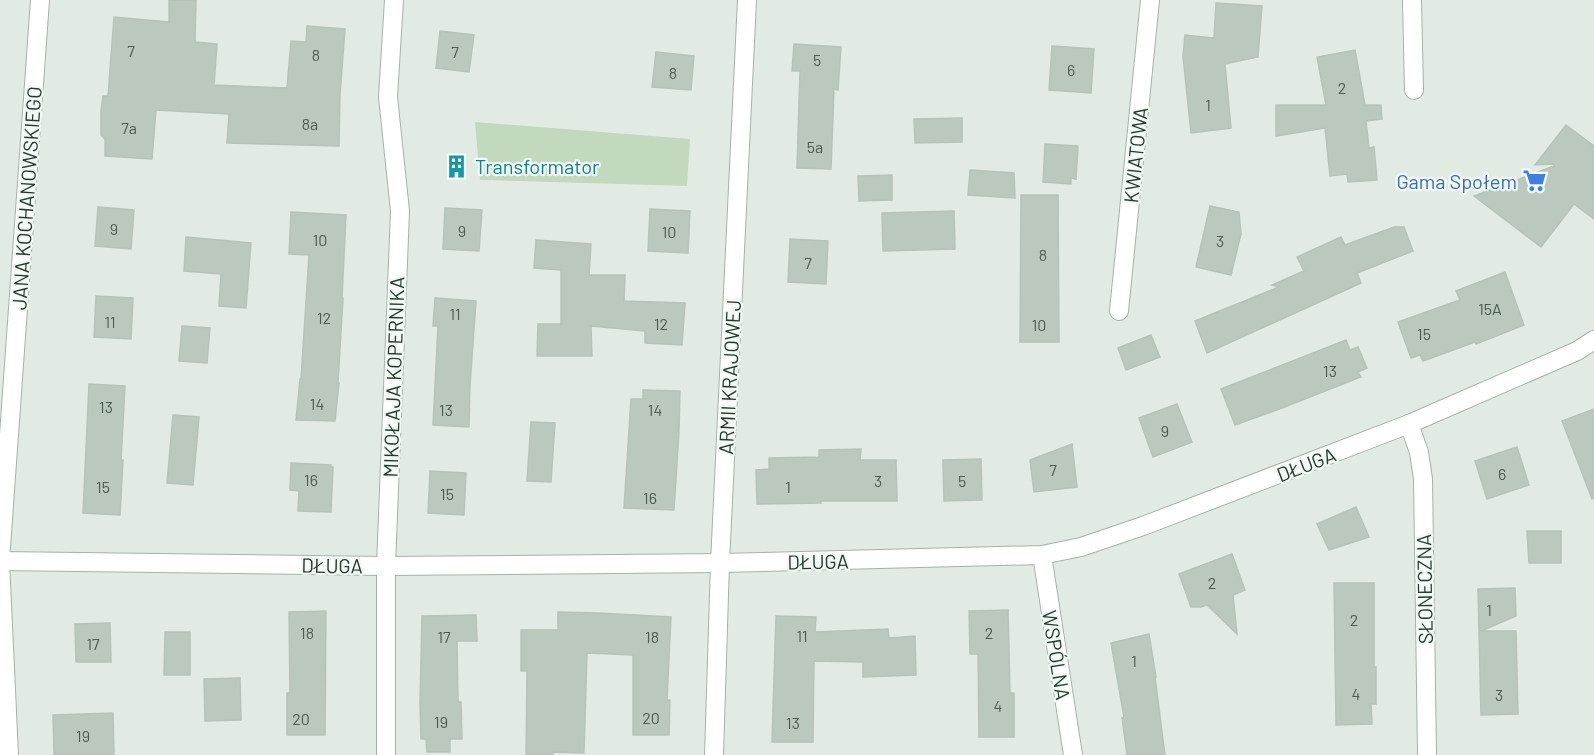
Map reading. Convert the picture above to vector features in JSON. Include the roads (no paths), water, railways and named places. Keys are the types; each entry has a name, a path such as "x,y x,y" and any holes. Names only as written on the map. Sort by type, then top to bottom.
{"street":[{"name":"JANA KOCHANOWSKIEGO","path":"9,755 0,561 40,0"},
{"name":"MIKOŁAJA KOPERNIKA","path":"386,755 386,566 400,211 388,97 394,0"},
{"name":"ARMII KRAJOWEJ","path":"714,755 720,563 747,0"},
{"name":"KWIATOWA","path":"1119,311 1150,0"},
{"path":"1412,0 1414,90"},
{"name":"DŁUGA","path":"0,561 386,566 720,563 1042,555 1081,548 1143,526 1409,424 1577,351 1594,340"},
{"name":"SŁONECZNA","path":"1409,424 1419,452 1423,479 1427,755"},
{"name":"WSPÓLNA","path":"1042,555 1073,755"}],"place":[{"name":"Transformator","path":"457,166"},
{"name":"Gama Społem","path":"1535,181"}]}
